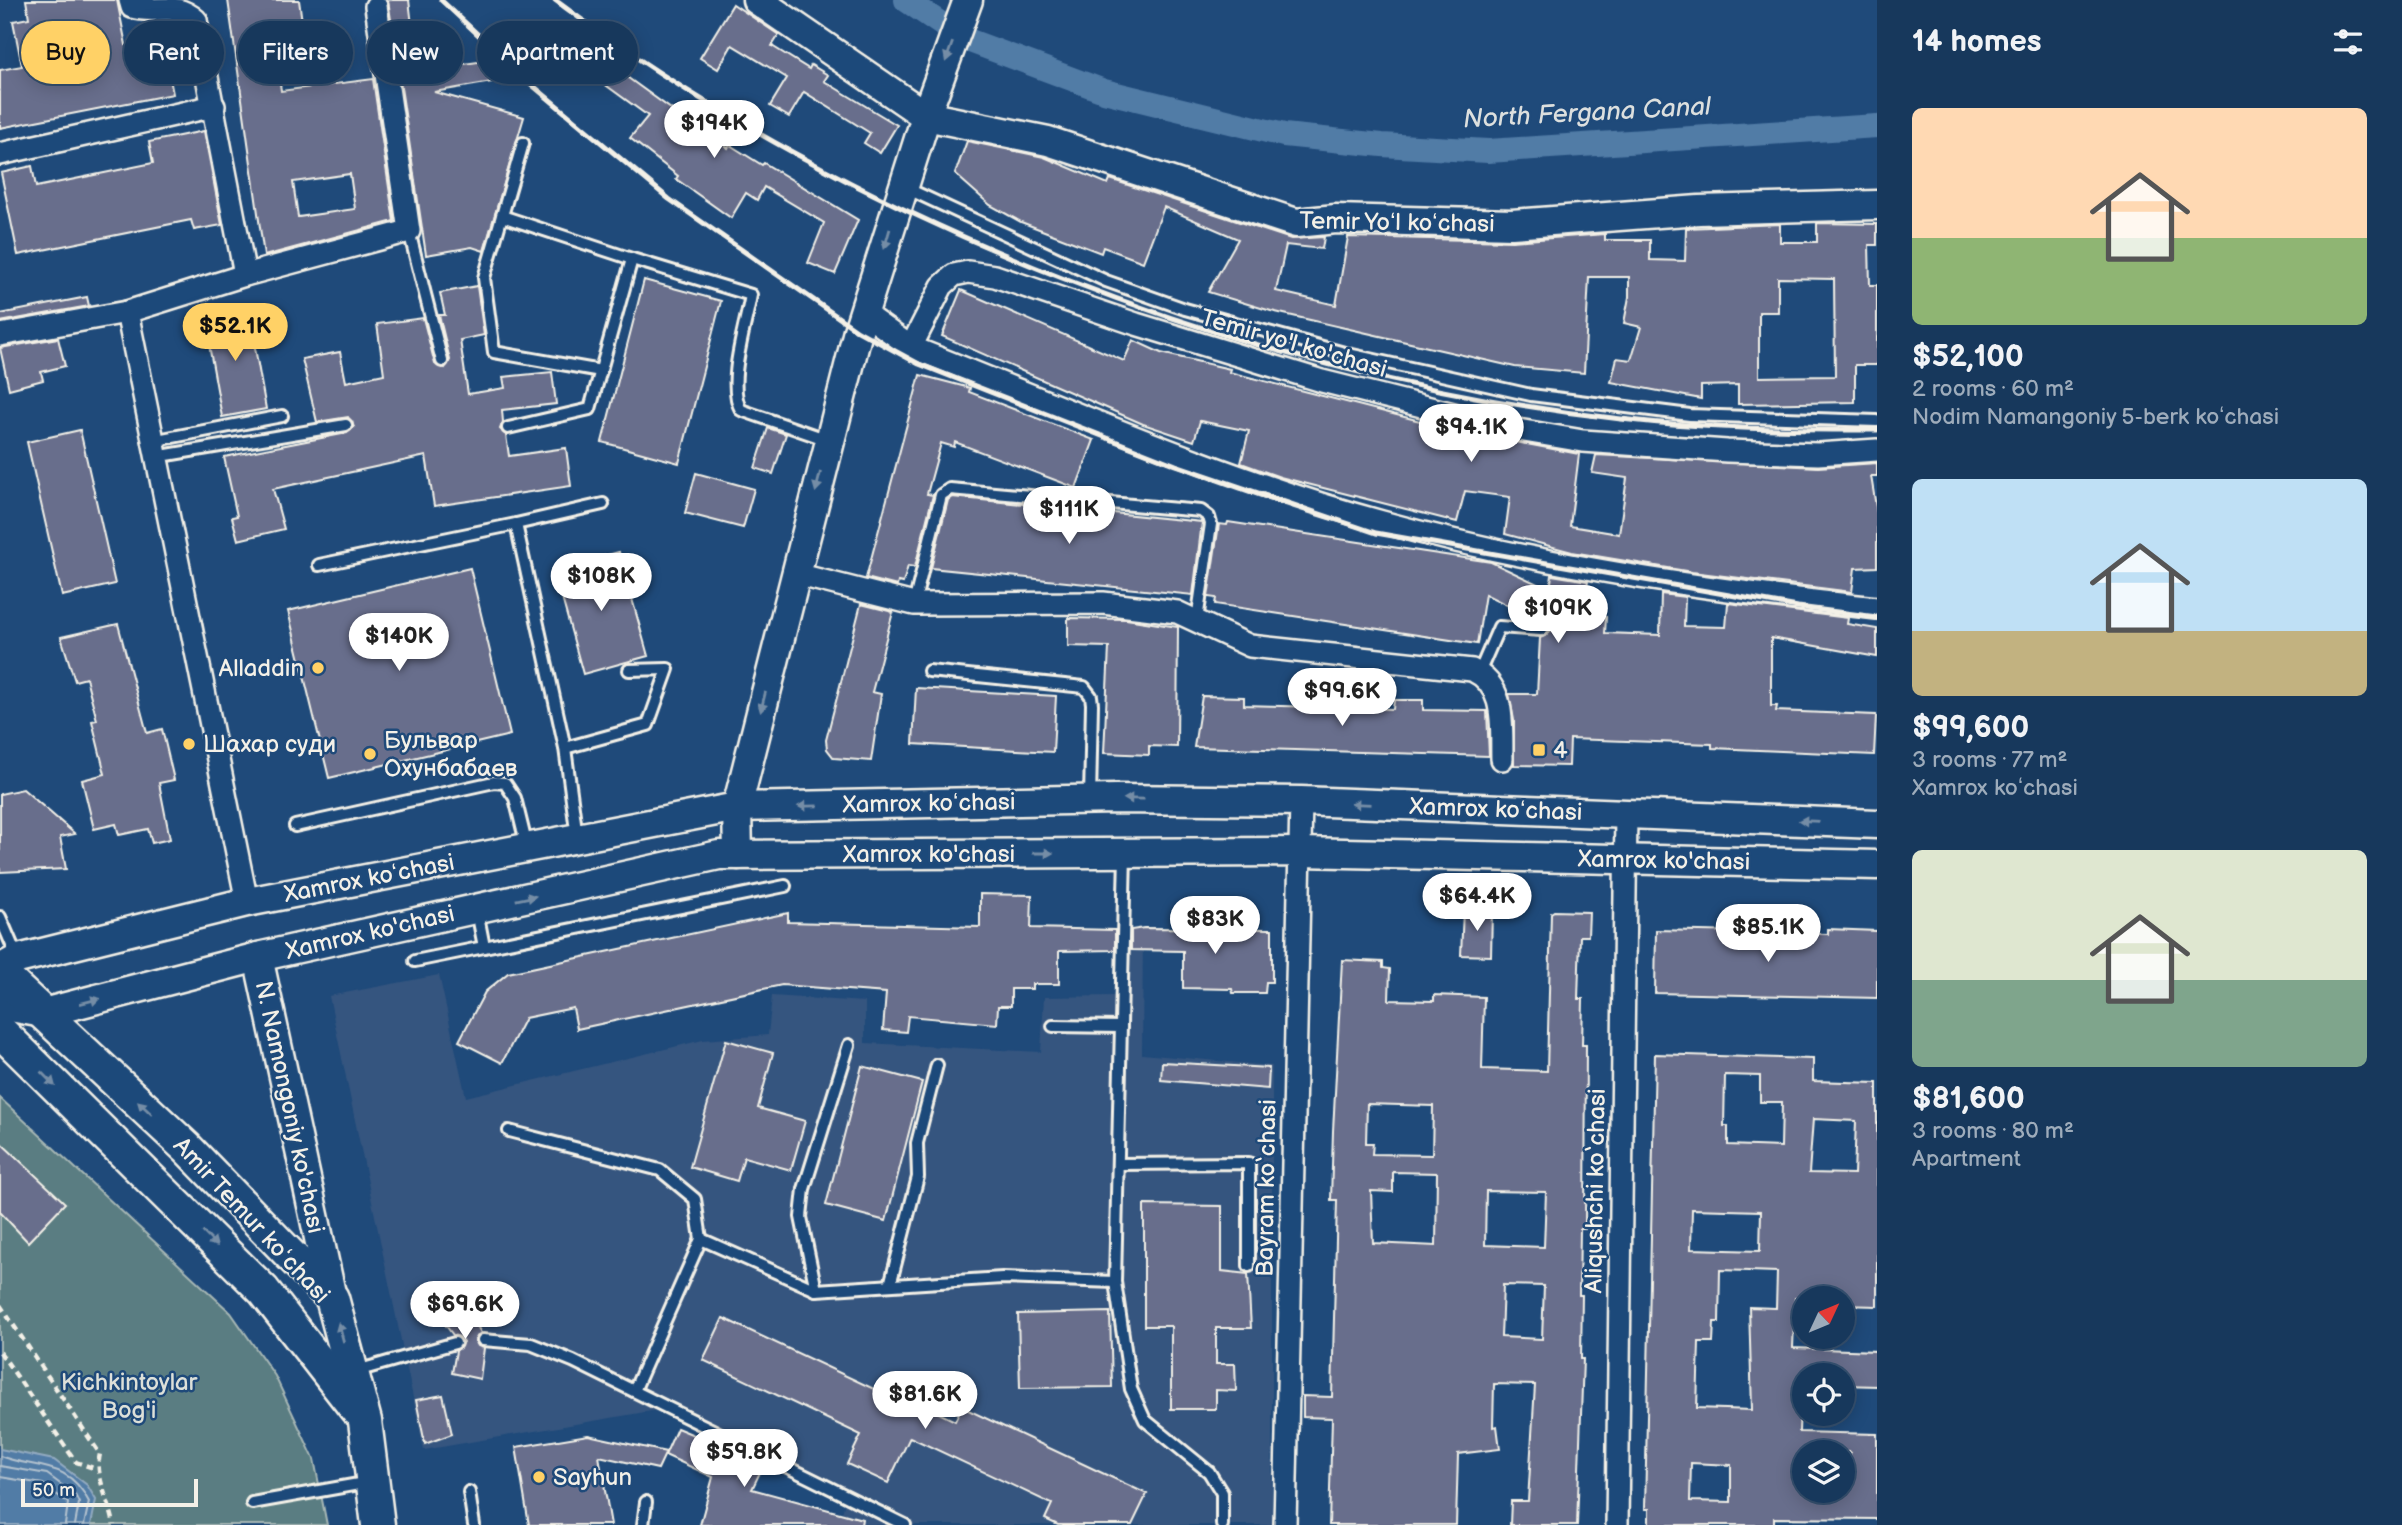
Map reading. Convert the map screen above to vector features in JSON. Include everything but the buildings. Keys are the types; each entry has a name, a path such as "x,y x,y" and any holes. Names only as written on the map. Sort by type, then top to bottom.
{"main road":[{"name":"Temir Yoʻl koʻchasi","path":"757,0 928,110 1048,141 1296,223 1336,219 1512,224 1699,210 1877,205"},
{"path":"738,855 737,807 829,440 903,186 968,0"},
{"name":"Xamrox koʻchasi","path":"6,967 247,902 737,807 1090,799 1301,802 1877,824"},
{"name":"Xamrox ko'chasi","path":"0,1005 43,1013 258,957 719,855 1300,852 1877,865"},
{"name":"N. Namongoniy ko'chasi","path":"258,957 332,1298"},
{"name":"Amir Temur koʻchasi","path":"6,967 43,1013 187,1148 332,1298 365,1421"},
{"name":"Amir Temur koʻchasi","path":"0,1031 264,1291 365,1421"},
{"path":"365,1421 378,1525"}],"street":[{"path":"130,0 132,7 140,10 174,6 187,10 196,20 245,275"},
{"path":"0,335 127,312 245,275 409,231 376,6"},
{"path":"0,154 214,106"},
{"name":"Temir yo'l ko'chasi","path":"911,347 942,286 954,275 968,272 995,276 1136,324 1322,381 1518,430 1583,440 1727,451 1818,454 1877,450"},
{"path":"127,312 247,902"},
{"path":"865,314 911,347 1246,480 1382,522 1528,558 1757,595 1877,608"},
{"path":"796,574 914,604 1103,603 1177,612 1250,646 1472,670 1479,673 1496,691 1501,718 1502,758"},
{"name":"Bayram ko‘chasi","path":"1285,1525 1301,802"},
{"name":"Aliqushchi ko‘chasi","path":"1617,1525 1626,814"}],"lane":[{"path":"523,143 484,278 494,352 601,371"},
{"path":"903,186 1106,281 1185,309 1348,354 1531,395 1690,415 1877,421"},
{"path":"502,216 751,295 734,385 735,400 741,410 829,440"},
{"path":"409,231 442,361"},
{"path":"508,428 590,409 632,259"},
{"path":"153,449 282,416"},
{"path":"153,449 346,425"},
{"path":"914,604 941,495 950,489 1202,511 1212,524 1197,620"},
{"path":"319,565 603,504"},
{"path":"516,524 565,748 577,840"},
{"path":"1479,673 1499,627 1541,630 1566,604"},
{"path":"565,748 648,725 668,669 629,670"},
{"path":"929,671 1084,687 1091,696 1092,704 1090,799"},
{"path":"295,826 494,782 505,783 515,798 527,847"},
{"path":"1125,853 1115,1282 1131,1389 1145,1420 1209,1472 1222,1493 1222,1525"},
{"path":"415,961 785,886"},
{"path":"476,909 484,947"},
{"path":"0,917 6,967"},
{"path":"1053,1026 1121,1027"},
{"path":"816,1290 802,1217 804,1189 849,1045"},
{"path":"890,1285 918,1177 917,1143 937,1065"},
{"path":"509,1131 660,1170 695,1199 701,1239 634,1391"},
{"path":"1118,1164 1249,1163 1249,1266"},
{"path":"701,1239 816,1290 1002,1278 1115,1282"},
{"path":"483,1340 531,1344 634,1391 905,1525"},
{"path":"352,1372 455,1343"},
{"path":"252,1503 373,1481"},
{"path":"468,1492 474,1525"},
{"path":"643,1525 646,1502"}],"path":[{"path":"0,1306 100,1454 96,1469 110,1504 114,1525"},
{"path":"0,1352 76,1462 96,1469"}],"shaded area":[{"path":"1115,932 1143,932 1142,1054 1272,1066 1272,1525 839,1525 846,1498 657,1410 424,1450 329,996 439,975 466,1097 703,1040 768,1035 772,996 865,1002 865,1043 1041,1052 1044,997 1114,996"}],"green space":[{"name":"Kichkintoylar Bog'i","path":"0,1098 231,1313 275,1376 314,1459 327,1525 0,1525"}],"water":[{"path":"0,1449 54,1460 87,1485 96,1500 91,1525 1,1525"}],"waterway":[{"name":"North Fergana Canal","path":"906,0 962,38 1104,91 1284,135 1382,145 1488,151 1877,126"}],"railway":[{"path":"441,0 531,84 669,199 858,331 919,364 1176,465 1376,533 1798,607 1877,617"},
{"path":"555,0 671,80 795,154 926,220 1061,278 1200,327 1341,368 1481,398 1621,419 1685,425 1877,430"}],"place":[{"name":"Alladdin","path":"318,668"},
{"name":"Шахар суди","path":"189,744"},
{"name":"4","path":"1539,750"},
{"name":"Бульвар Охунбабаев","path":"370,754"},
{"name":"Sayhun","path":"539,1477"}]}
